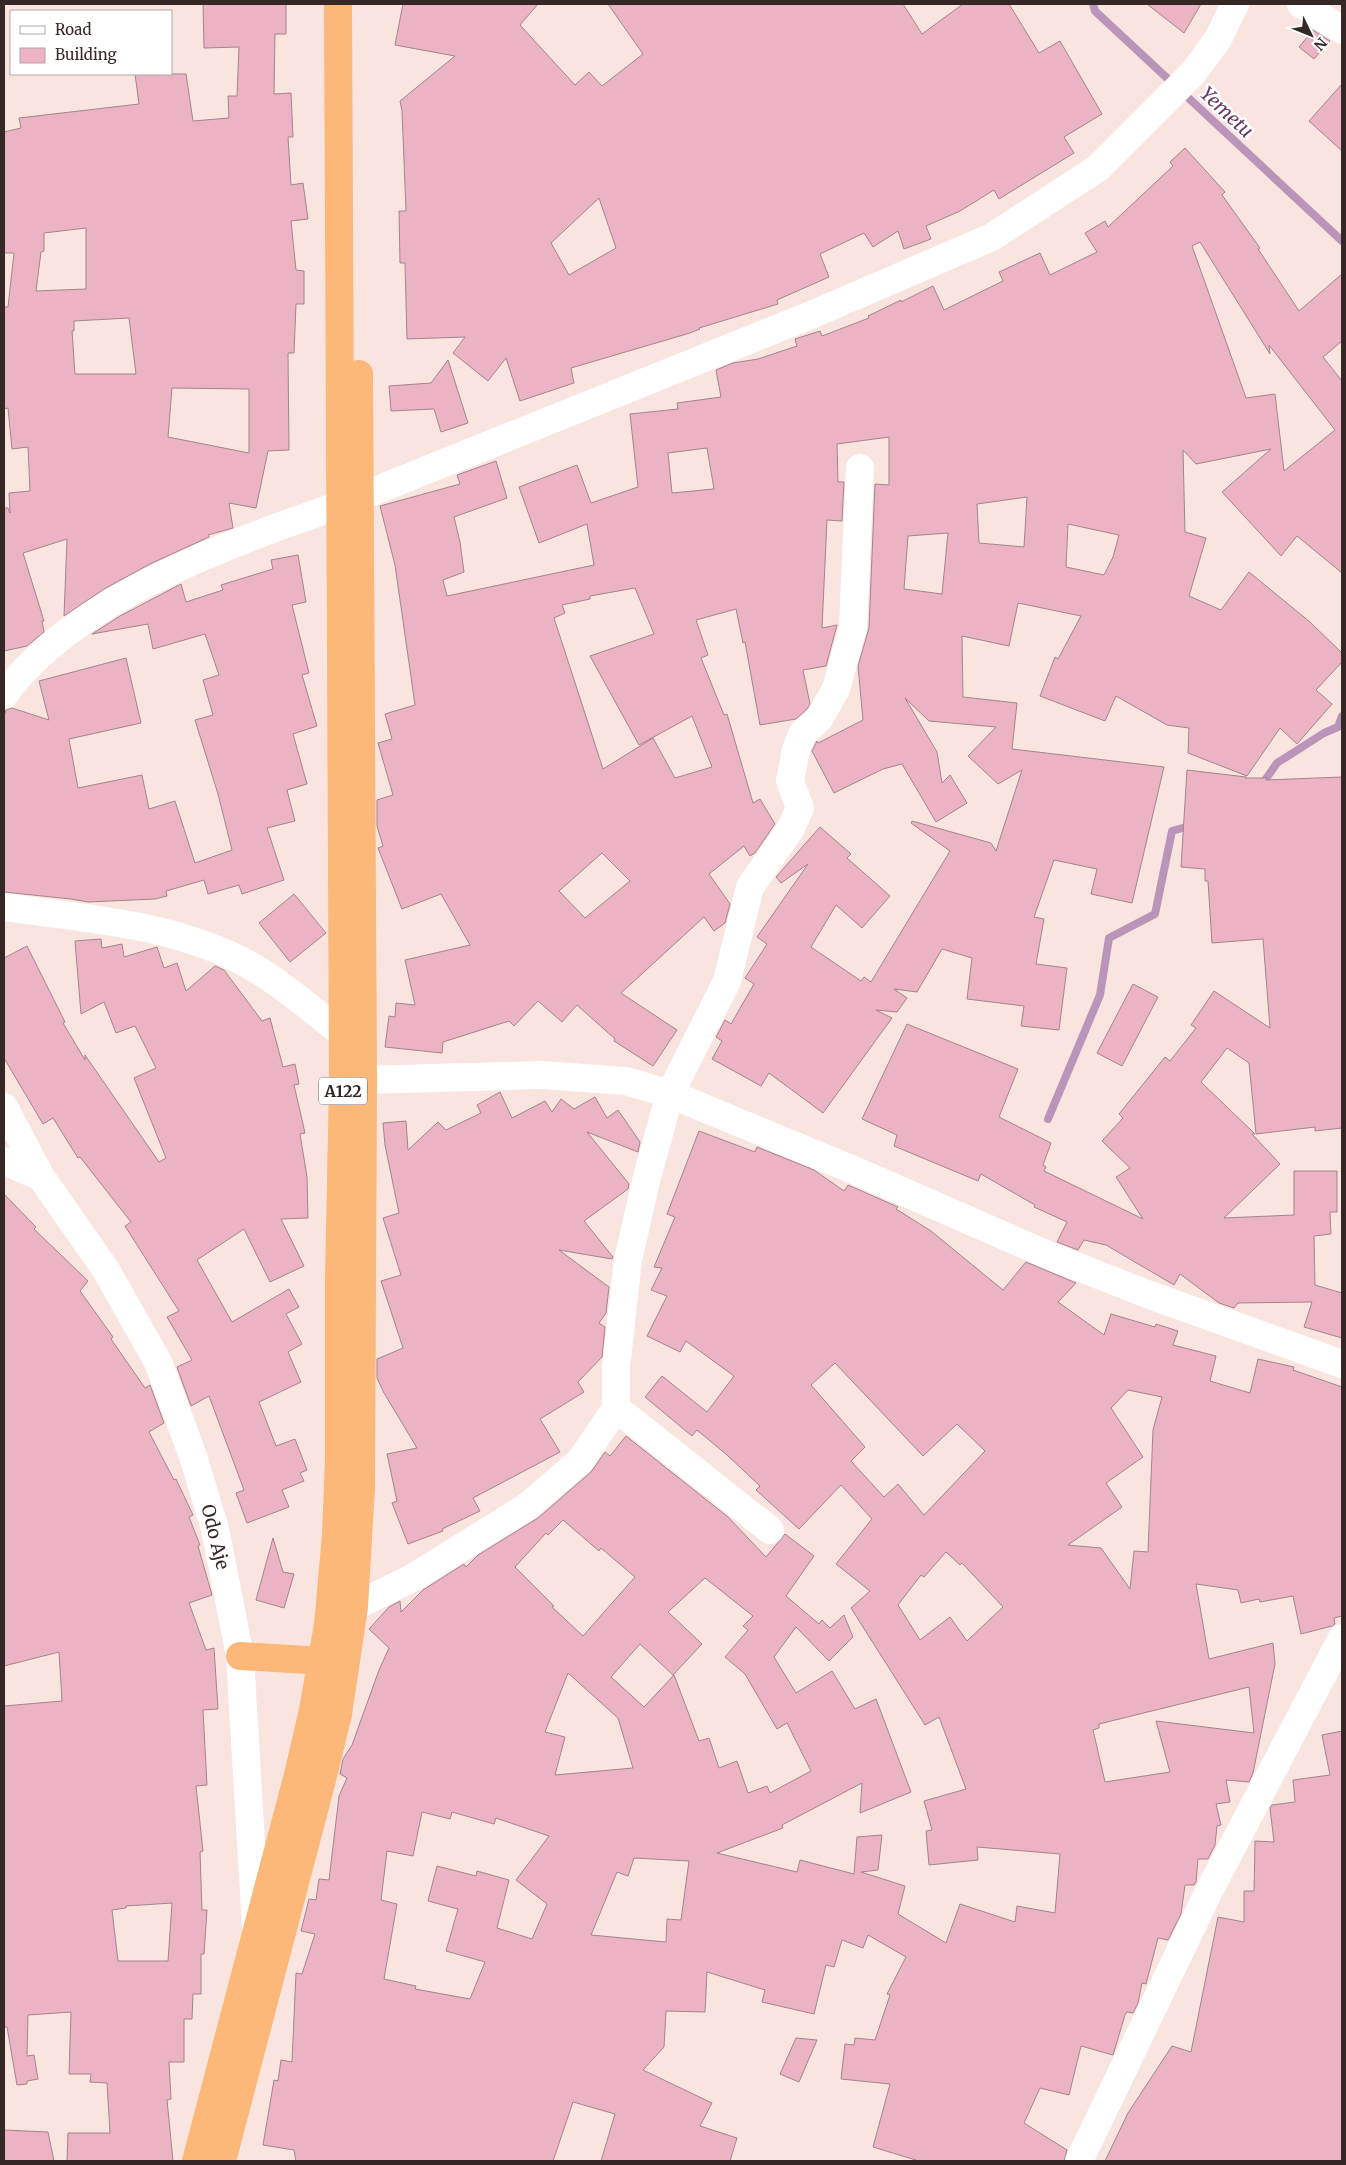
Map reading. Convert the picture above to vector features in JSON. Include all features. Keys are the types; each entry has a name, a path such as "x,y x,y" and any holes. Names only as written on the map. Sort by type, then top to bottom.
{"highway":[{"name":"A122","path":"196,2161 299,1771 334,1661 361,1487 362,1080 338,4"},
{"name":"A122","path":"342,1610 336,1535 339,1459 356,4"},
{"path":"240,1656 334,1661"},
{"name":"A122","path":"222,2161 338,1714 334,1661"}],"street":[{"path":"4,695 16,678 59,637 106,606 171,571 267,530 350,501 810,315 992,237 1098,168 1193,73 1218,39 1235,4"},
{"path":"1301,4 1342,30"},
{"path":"342,1610 414,1577 528,1506 581,1460 616,1408 616,1368 628,1260 647,1177 670,1094 727,980 750,886 792,828 800,808 790,781 796,750 802,734 818,720 836,689 853,626 860,468"},
{"path":"4,907 145,928 189,938 244,963 285,989 343,1034"},
{"path":"362,1080 541,1075 626,1081 670,1094 856,1171 1066,1262 1192,1311 1342,1364"},
{"name":"Odo Aje","path":"4,1106 41,1178 106,1270 158,1362 193,1456 215,1529 240,1656 256,1936"},
{"name":"Odo Aje","path":"4,1160 41,1178"},
{"path":"616,1408 770,1530"},
{"path":"1079,2161 1209,1891 1342,1638"}],"building":[{"path":"203,4 286,4 286,34 275,34 274,94 291,93 293,137 288,137 291,185 303,183 308,219 291,221 296,270 304,271 304,304 296,304 294,353 288,353 289,450 268,451 256,508 229,503 233,528 208,535 209,537 150,564 104,589 64,616 67,539 23,553 44,621 42,621 44,632 27,646 4,651 4,508 8,508 10,513 9,493 30,491 28,447 12,449 8,408 4,409 4,307 8,307 14,253 4,253 4,132 21,128 19,118 139,104 135,75 186,74 193,121 229,118 228,96 237,96 239,47 204,48","holes":["86,228 86,289 36,291 41,252 44,251 44,233","129,318 136,374 75,374 72,331 74,331 74,321","172,388 249,389 249,453 168,437"]},
{"path":"403,4 538,4 520,25 575,85 589,72 602,86 643,54 608,4 903,4 922,34 963,4 1009,4 1039,53 1060,41 1102,114 1064,137 1074,153 999,199 994,190 960,211 926,226 931,239 904,249 898,231 873,247 864,233 820,254 829,277 777,300 778,304 699,328 690,333 571,368 574,383 520,401 506,358 488,381 453,353 465,337 407,339 405,263 400,263 399,211 406,211 400,101 455,56 395,45","holes":["599,198 616,248 569,275 551,243"]},
{"path":"1147,4 1201,4 1184,33"},
{"path":"1313,30 1330,41 1314,59 1299,47"},
{"path":"1342,84 1342,151 1309,121"},
{"path":"1185,148 1225,192 1222,195 1260,248 1258,249 1299,311 1342,274 1342,341 1323,357 1342,381 1342,573 1297,536 1281,556 1222,492 1271,449 1196,464 1183,450 1185,532 1206,538 1189,596 1221,610 1249,572 1310,622 1342,653 1342,662 1316,690 1332,704 1297,744 1280,728 1247,776 1188,753 1189,728 1167,725 1116,696 1105,721 1040,696 1055,657 1058,659 1081,616 1018,603 1009,646 962,636 963,697 1017,703 1012,749 1164,767 1132,903 1091,894 1097,869 1054,860 1034,917 1044,919 1036,964 1067,968 1059,1030 1021,1026 1024,1006 967,999 972,958 942,949 917,992 894,989 907,998 897,1012 876,1010 892,1018 823,1113 769,1073 761,1086 712,1059 722,1041 716,1037 725,1020 731,1024 754,984 745,978 767,944 757,937 808,864 781,883 776,877 820,827 851,854 847,858 890,896 862,928 836,905 811,947 861,981 864,977 871,982 950,851 911,823 912,821 991,843 996,851 1022,770 998,784 968,756 996,727 929,721 905,698 937,752 942,783 950,775 967,803 936,822 902,764 883,769 834,793 812,751 817,741 818,743 863,720 858,666 869,628 875,484 889,485 889,437 837,444 838,482 844,482 842,521 827,520 822,628 837,625 826,666 803,670 810,704 807,709 796,719 760,725 745,642 743,643 736,609 696,620 708,655 701,658 724,715 727,714 753,803 760,799 775,824 755,853 750,856 744,846 709,874 730,904 725,923 714,931 704,917 621,993 677,1030 653,1066 614,1041 615,1039 577,1005 562,1022 538,1001 514,1026 509,1021 443,1042 442,1053 385,1047 389,1016 395,1017 396,1003 415,1005 405,960 470,945 441,894 402,909 378,848 383,846 377,826 377,800 393,795 378,743 392,739 385,714 415,705 395,565 380,506 460,484 457,475 496,461 507,498 454,517 464,572 443,580 447,596 594,565 587,524 539,543 519,487 577,465 591,503 638,487 630,414 678,409 677,403 721,397 716,370 733,363 758,359 797,346 795,339 820,331 822,336 869,318 868,316 933,286 944,310 1003,281 999,272 1040,253 1050,275 1097,252 1085,233 1105,221 1108,227 1173,166 1170,162","holes":["1200,242 1270,354 1269,345 1335,430 1284,471 1275,394 1246,398 1192,246","707,448 714,489 672,493 668,453","1027,497 1024,547 979,543 977,504","1068,524 1119,535 1113,557 1104,575 1066,567","948,533 942,594 904,589 908,536","635,588 654,634 590,656 639,745 692,716 712,767 675,778 653,738 603,769 554,618 565,613 562,605 590,599 590,596","602,853 630,881 585,918 559,891"]},
{"path":"448,360 468,423 441,432 434,409 391,411 389,386 431,383"},
{"path":"298,555 306,602 292,605 309,673 302,675 317,726 293,734 307,784 287,790 295,821 267,828 284,880 242,894 239,885 208,894 204,880 166,891 167,896 155,899 88,902 4,892 4,716 6,710 12,708 49,720 39,681 126,658 141,723 69,739 78,788 142,775 149,809 175,801 195,863 232,850 218,794 195,720 213,715 203,680 219,675 205,634 153,649 148,624 92,634 120,616 181,584 186,602 223,590 221,585 273,569 271,560"},
{"path":"1187,770 1245,778 1267,778 1266,780 1342,777 1342,1128 1315,1131 1315,1127 1256,1134 1249,1063 1227,1048 1201,1082 1255,1134 1252,1134 1280,1164 1224,1218 1294,1215 1294,1171 1337,1171 1337,1212 1330,1212 1331,1234 1314,1236 1315,1285 1342,1293 1342,1338 1304,1327 1312,1302 1238,1303 1234,1308 1219,1303 1180,1274 1174,1285 1106,1245 1084,1240 1078,1250 1057,1242 1067,1222 1034,1207 1035,1205 981,1174 978,1181 894,1146 897,1135 862,1119 907,1024 1018,1069 999,1117 1051,1143 1043,1165 1046,1167 1044,1171 1143,1219 1116,1177 1130,1168 1102,1141 1123,1118 1119,1114 1165,1057 1170,1061 1196,1028 1191,1025 1214,991 1270,1028 1263,939 1212,943 1208,881 1205,881 1205,869 1181,867"},
{"path":"294,894 326,933 290,962 259,923"},
{"path":"101,939 102,948 122,944 124,957 157,947 164,968 177,963 186,991 215,966 224,970 262,1021 270,1018 283,1067 295,1064 299,1084 294,1085 305,1133 300,1134 307,1177 308,1218 281,1219 304,1266 270,1282 244,1229 197,1260 232,1322 289,1289 299,1307 286,1314 302,1344 288,1352 301,1382 259,1402 276,1446 295,1439 307,1470 300,1473 304,1481 282,1490 289,1507 247,1523 236,1493 244,1490 209,1396 191,1406 177,1367 192,1360 167,1317 179,1311 125,1226 131,1222 80,1157 78,1158 53,1118 43,1124 4,1058 4,958 27,946 65,1022 63,1023 85,1060 85,1055 159,1162 166,1158 134,1078 156,1068 135,1026 116,1033 104,1002 81,1014 75,941"},
{"path":"1133,984 1158,997 1122,1066 1097,1053"},
{"path":"500,1092 512,1118 545,1101 552,1112 561,1099 574,1109 595,1097 607,1118 618,1110 640,1142 638,1152 587,1132 629,1184 628,1189 584,1221 613,1257 612,1259 559,1250 609,1287 606,1313 599,1323 605,1327 602,1357 578,1382 584,1392 540,1419 560,1452 473,1498 480,1511 442,1529 443,1531 408,1544 392,1503 397,1501 387,1454 417,1448 377,1378 377,1359 403,1348 381,1281 401,1275 383,1218 399,1213 385,1145 383,1123 406,1121 408,1150 438,1122 446,1130 481,1113 477,1105"},
{"path":"699,1131 755,1152 757,1147 814,1170 844,1191 848,1185 898,1207 896,1209 931,1231 1003,1290 1026,1262 1076,1283 1058,1302 1104,1335 1111,1314 1155,1327 1156,1324 1178,1331 1173,1345 1216,1356 1210,1381 1250,1393 1258,1359 1294,1367 1293,1370 1342,1387 1342,1616 1334,1618 1335,1624 1332,1626 1301,1634 1293,1596 1260,1602 1259,1599 1241,1603 1238,1590 1196,1584 1209,1659 1273,1643 1275,1664 1253,1773 1249,1782 1226,1780 1230,1802 1216,1804 1221,1825 1217,1826 1215,1845 1208,1859 1198,1859 1196,1882 1194,1885 1185,1885 1181,1914 1168,1940 1158,1938 1146,1984 1142,1983 1138,2003 1133,2013 1127,2012 1125,2015 1113,2055 1081,2046 1069,2095 1040,2088 1024,2123 1067,2150 1064,2161 919,2161 873,2147 890,2084 841,2079 845,2044 854,2045 855,2038 875,2040 890,1995 887,1994 906,1957 868,1935 863,1948 842,1940 834,1967 826,1965 814,2014 762,2002 765,1990 707,1972 705,2012 666,2011 664,2047 643,2070 712,2103 700,2126 737,2138 730,2161 601,2161 615,2114 573,2102 553,2161 296,2161 294,2150 263,2145 274,2080 278,2081 281,2060 292,2062 296,1973 302,1974 315,1934 301,1931 309,1899 316,1900 319,1879 329,1880 339,1796 347,1778 340,1774 343,1759 352,1745 379,1670 389,1648 369,1629 389,1607 400,1601 401,1612 423,1590 464,1564 466,1567 478,1555 538,1518 591,1472 605,1452 610,1456 626,1436 728,1517 766,1557 785,1534 814,1556 786,1596 819,1624 822,1620 830,1628 844,1615 853,1637 829,1661 796,1627 774,1657 796,1693 832,1671 855,1709 876,1699 911,1792 860,1813 862,1783 782,1825 783,1828 717,1853 797,1872 800,1860 854,1874 857,1837 882,1835 878,1870 861,1872 905,1886 898,1914 946,1943 960,1904 1015,1922 1017,1906 1055,1913 1060,1854 977,1847 978,1860 929,1865 926,1831 932,1830 924,1801 966,1789 939,1717 925,1725 851,1608 870,1591 836,1564 872,1519 841,1485 799,1529 756,1490 760,1486 727,1455 697,1430 692,1436 645,1397 662,1376 707,1412 734,1376 686,1341 680,1352 647,1336 667,1296 651,1290 662,1268 654,1267 675,1217 667,1214","holes":["835,1363 923,1456 957,1424 985,1451 924,1515 898,1484 884,1497 851,1461 865,1447 811,1385","1128,1390 1162,1397 1153,1430 1148,1552 1134,1551 1130,1589 1101,1548 1068,1545 1122,1507 1106,1483 1143,1457 1111,1408","563,1520 599,1551 601,1548 635,1577 583,1636 552,1607 554,1606 515,1567 546,1533 548,1535","946,1552 960,1565 962,1563 1003,1607 967,1641 950,1617 920,1640 898,1605 921,1575 924,1577","705,1578 753,1616 743,1626 748,1630 725,1657 745,1674 777,1729 787,1723 811,1771 770,1793 767,1786 748,1793 737,1761 719,1768 709,1738 699,1741 674,1675 644,1707 611,1677 640,1644 673,1675 702,1644 668,1612","568,1673 618,1718 633,1768 555,1775 565,1737 545,1732","1249,1687 1254,1733 1156,1721 1170,1772 1105,1782 1093,1730 1099,1728 1099,1724","422,1812 450,1819 452,1812 494,1824 496,1818 549,1836 516,1880 547,1904 532,1939 497,1928 509,1880 477,1871 476,1876 437,1866 428,1901 458,1909 446,1951 485,1962 470,1999 415,1989 416,1986 384,1979 397,1904 381,1900 387,1851 413,1856","634,1858 689,1861 681,1920 667,1919 666,1942 591,1935 617,1872 628,1876"]},
{"path":"4,1194 36,1227 34,1229 88,1281 80,1291 113,1337 111,1339 145,1388 150,1385 164,1423 149,1432 174,1480 176,1479 193,1515 189,1517 200,1545 198,1546 212,1595 189,1603 206,1650 214,1648 218,1709 203,1710 207,1785 196,1786 203,1851 200,1852 202,1910 207,1910 204,1954 201,1954 201,1994 193,1994 192,2019 184,2019 184,2062 169,2062 171,2099 167,2100 173,2161 67,2161 68,2133 110,2133 107,2083 90,2082 91,2074 69,2074 71,2012 28,2015 27,2056 34,2055 38,2079 27,2081 27,2084 17,2085 7,2027 4,2027 4,1706 62,1701 59,1652 4,1666","holes":["172,1903 168,1961 118,1961 112,1910 126,1908 126,1906"]},
{"path":"273,1538 283,1572 294,1574 284,1608 256,1600"},
{"path":"1342,1731 1342,2161 1105,2161 1128,2113 1172,2046 1191,2052 1218,1917 1244,1922 1244,1891 1254,1891 1255,1841 1274,1842 1270,1808 1272,1805 1295,1802 1293,1780 1330,1775 1322,1735"},
{"path":"796,2038 817,2040 799,2082 780,2074"},
{"path":"4,2130 48,2132 54,2161 4,2161"}],"waterway":[{"name":"Yemetu","path":"1093,4 1095,11 1342,241"},
{"path":"1261,786 1277,763 1324,733 1338,727 1342,716"},
{"path":"1048,1119 1100,995 1109,938 1155,914 1172,831 1193,825"}]}
